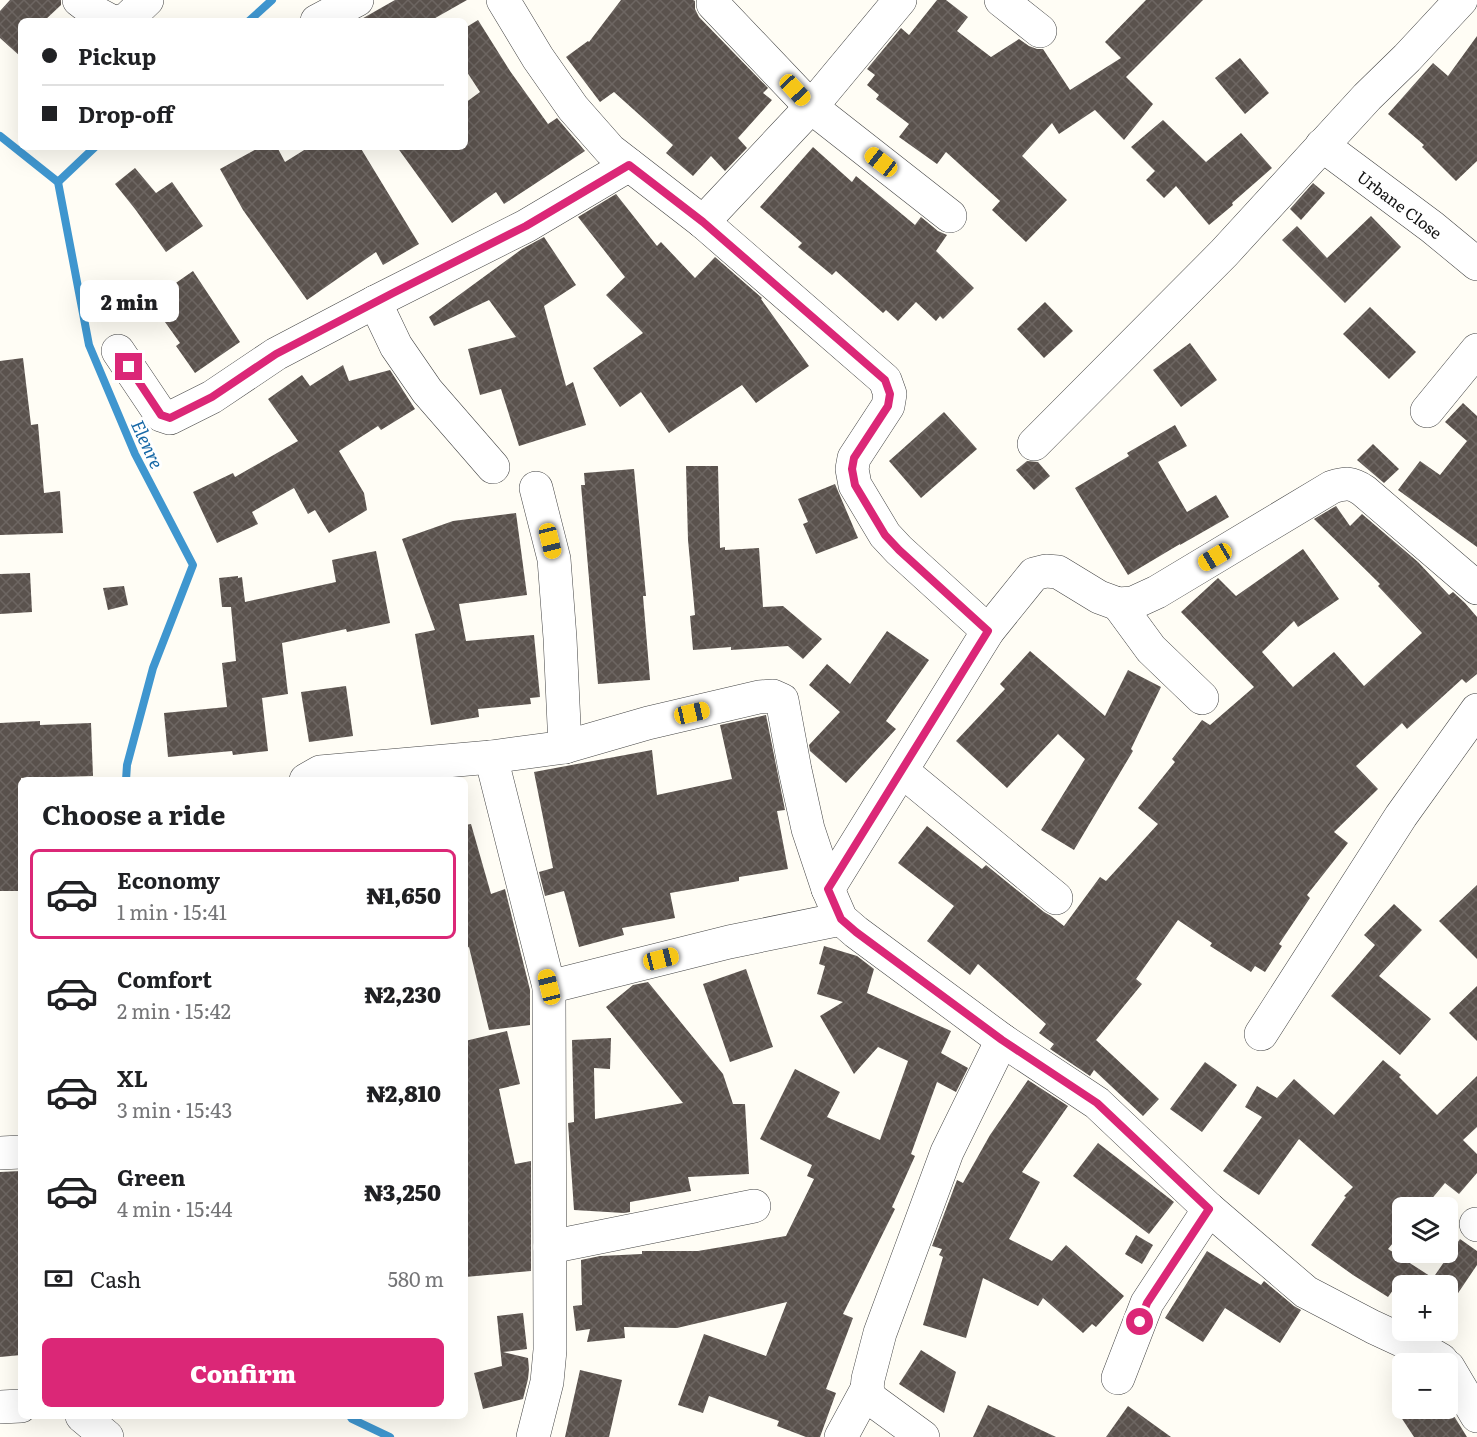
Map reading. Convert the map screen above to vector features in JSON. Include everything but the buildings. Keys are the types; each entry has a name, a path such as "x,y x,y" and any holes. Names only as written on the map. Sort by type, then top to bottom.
{"street":[{"path":"79,0 105,18"},
{"path":"128,18 147,0"},
{"path":"323,18 357,0"},
{"path":"503,0 538,58 573,108 610,150 703,222 885,380 890,394 888,406 854,458 852,469 855,485 885,535 988,631"},
{"path":"703,222 811,107 900,0"},
{"path":"1001,0 1040,31"},
{"path":"1034,444 1224,253 1322,145 1461,0"},
{"path":"713,4 811,107 950,216"},
{"name":"Urbane Close","path":"1322,145 1477,264"},
{"path":"118,351 161,415 170,418 212,397 276,354 526,226 629,165"},
{"path":"375,302 396,346 427,391 493,467"},
{"path":"1427,411 1477,350"},
{"path":"828,889 988,631 1034,574 1046,571 1058,572 1099,597 1118,604 1133,603 1156,592 1332,487 1344,483 1356,485 1364,491 1477,588"},
{"path":"536,488 554,559 565,747"},
{"path":"1118,604 1151,650 1202,698"},
{"path":"311,777 320,772 491,757 565,747 648,723 759,697 773,696 782,700 808,830 841,919 1002,1040 1097,1103 1209,1209 1306,1292 1428,1353"},
{"path":"1261,1035 1401,816 1477,710"},
{"path":"491,757 549,987 549,1360 547,1382 533,1437"},
{"path":"902,771 1056,898"},
{"path":"549,987 729,942 841,919"},
{"path":"841,1437 867,1389 880,1333 947,1152 1002,1040"},
{"path":"0,1153 18,1152"},
{"path":"550,1247 754,1206"},
{"path":"1118,1378 1147,1303 1209,1209"},
{"path":"1458,1384 1477,1416"},
{"path":"867,1389 871,1399 923,1437"},
{"path":"0,1407 18,1406"},
{"path":"86,1419 107,1437"}],"waterway":[{"path":"252,18 272,0"},
{"name":"Elenre","path":"0,136 58,182 89,345 135,454 193,565 153,668 127,765 126,777"},
{"path":"58,182 92,150"},
{"name":"Elenre","path":"352,1419 390,1437"}],"route":[{"path":"129,367 161,415 170,418 212,397 276,354 526,226 629,165 703,222 885,380 890,394 888,406 854,458 852,469 855,485 885,535 988,631 828,889 841,919 856,932 1002,1040 1097,1103 1209,1209 1147,1303 1140,1322"}]}
